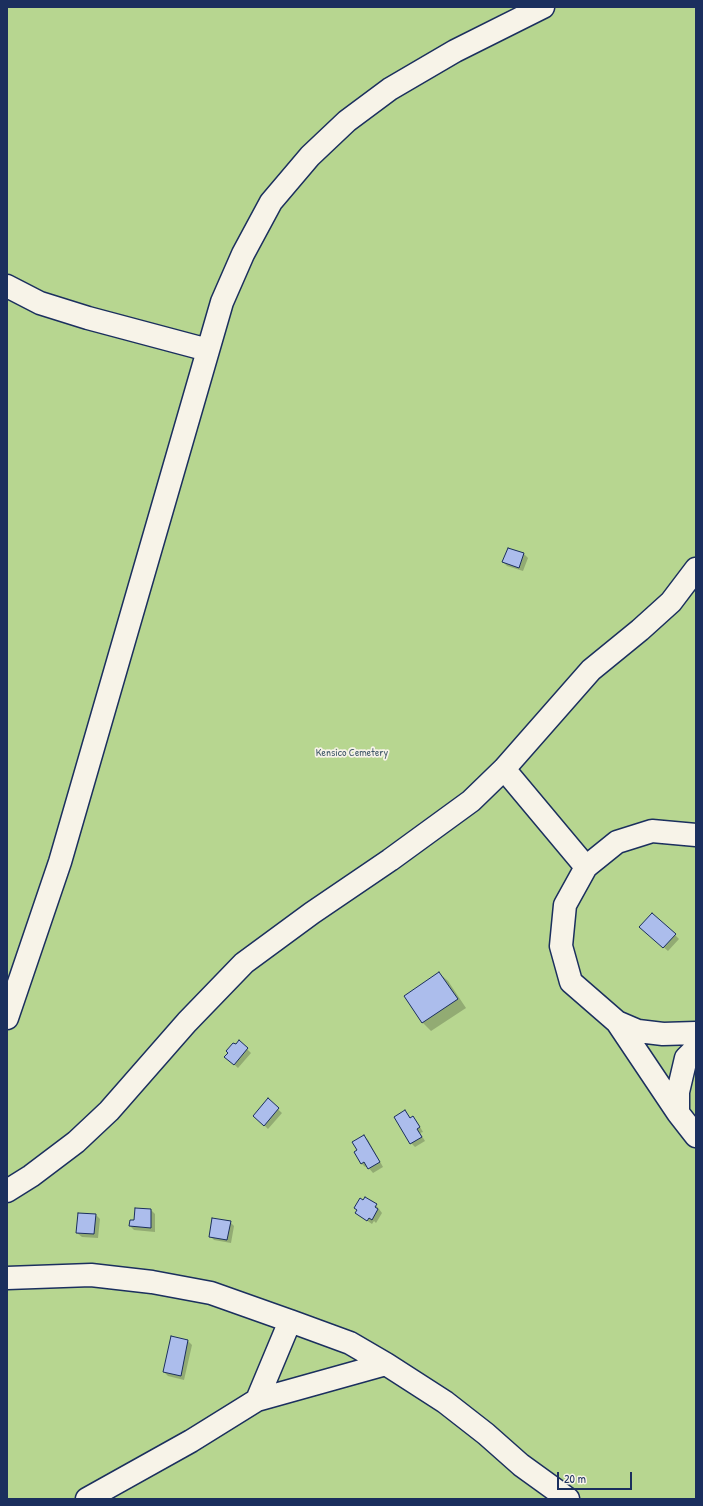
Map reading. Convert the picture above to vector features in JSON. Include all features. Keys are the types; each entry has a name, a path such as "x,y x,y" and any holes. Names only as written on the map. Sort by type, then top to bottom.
{"lane":[{"path":"7,1018 60,862 222,302 242,254 271,202 310,156 347,121 390,89 454,51 543,7"},
{"path":"7,286 40,303 88,318 208,350"},
{"path":"7,1191 31,1176 76,1142 109,1111 187,1022 244,963 464,806 504,769 591,670 640,630 671,602 696,569"},
{"path":"504,769 586,867"},
{"path":"696,835 652,831 617,842 586,867 565,905 561,946 571,982 617,1022 678,1113 696,1136"},
{"path":"617,1022 638,1031 664,1034 696,1032"},
{"path":"678,1113 678,1092 686,1058 696,1048"},
{"path":"7,1278 91,1275 152,1282 211,1293 350,1343 445,1402 521,1464 568,1499"},
{"path":"257,1400 290,1321"},
{"path":"87,1499 191,1441 257,1400 386,1364"}],"green space":[{"name":"Kensico Cemetery","path":"7,7 696,7 696,1499 7,1499"}],"building":[{"path":"508,548 524,553 519,568 502,562"},
{"path":"652,913 676,934 663,948 639,927"},
{"path":"439,972 458,999 422,1023 404,996"},
{"path":"239,1040 248,1048 234,1065 224,1057 228,1053 226,1051 233,1043 236,1044"},
{"path":"268,1098 279,1108 264,1126 253,1116"},
{"path":"405,1110 410,1118 413,1116 420,1127 417,1129 422,1137 410,1144 394,1117"},
{"path":"364,1135 380,1162 368,1169 364,1162 361,1164 354,1152 357,1150 352,1142"},
{"path":"365,1197 377,1204 375,1207 378,1209 372,1220 369,1218 367,1221 355,1213 357,1210 354,1208 360,1198 363,1200"},
{"path":"135,1208 151,1209 151,1228 129,1226 130,1220 134,1220"},
{"path":"78,1213 96,1214 94,1234 76,1233"},
{"path":"212,1218 231,1221 227,1240 209,1237"},
{"path":"171,1336 188,1340 181,1376 163,1372"}]}
